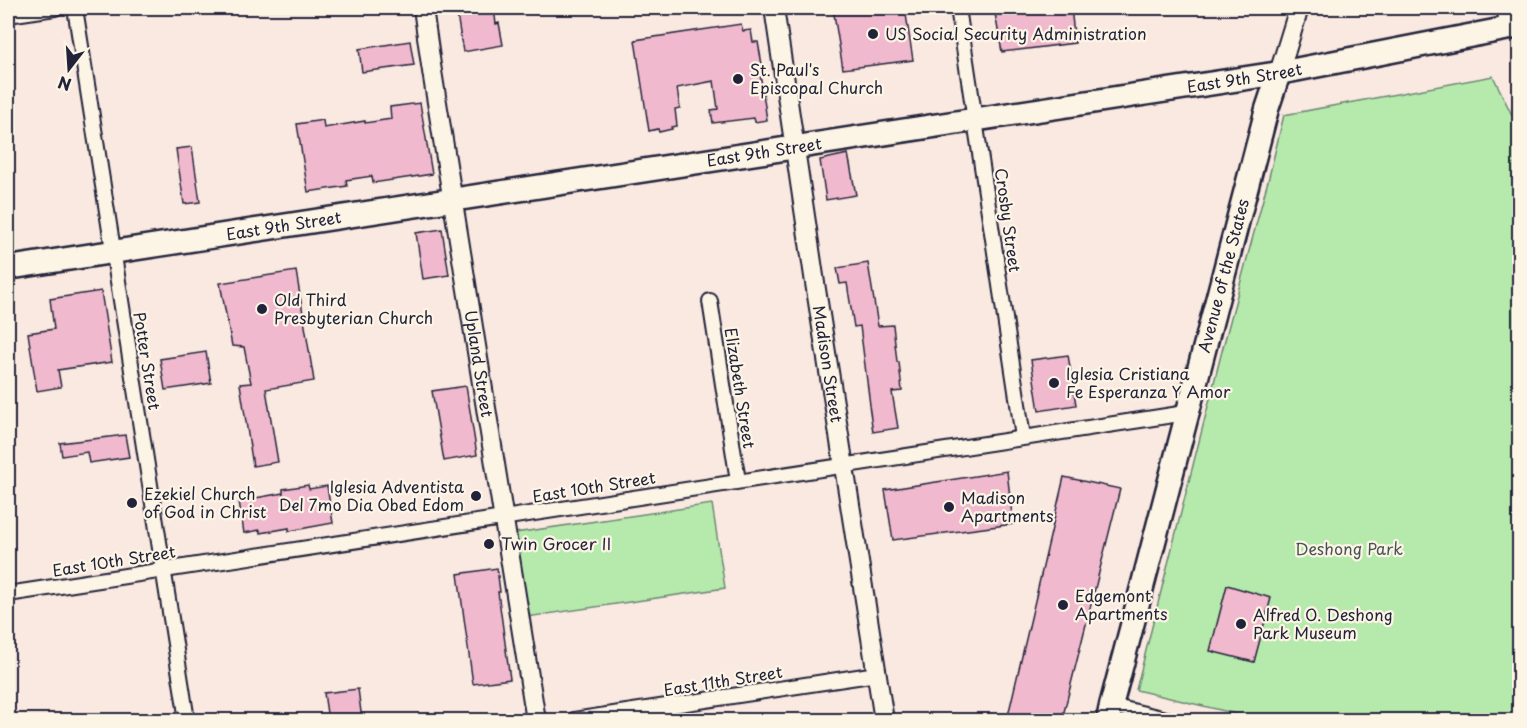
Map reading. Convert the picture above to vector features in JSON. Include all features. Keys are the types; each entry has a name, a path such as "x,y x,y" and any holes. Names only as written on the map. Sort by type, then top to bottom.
{"main road":[{"name":"East 9th Street","path":"8,268 1279,73 1511,21"},
{"name":"Avenue of the States","path":"1109,713 1186,412 1267,109 1279,73"}],"street":[{"path":"8,15 55,8"},
{"name":"Potter Street","path":"75,8 187,720"},
{"name":"Upland Street","path":"423,8 536,720"},
{"name":"Madison Street","path":"774,8 884,720"},
{"name":"Crosby Street","path":"958,8 1023,438"},
{"name":"Avenue of the States","path":"1279,73 1299,8"},
{"name":"Elizabeth Street","path":"710,301 738,481"},
{"name":"East 10th Street","path":"8,594 1186,412"},
{"name":"East 11th Street","path":"574,720 877,674"},
{"path":"1109,713 1170,720"}],"green space":[{"name":"Deshong Park","path":"1493,76 1512,115 1520,122 1519,720 1256,720 1136,690 1284,115"},
{"path":"712,504 725,588 527,617 515,533"}],"building":[{"path":"456,8 494,8 496,24 499,23 503,45 463,52"},
{"name":"US Social Security Administration","path":"833,8 905,8 913,60 843,69"},
{"path":"994,8 1071,8 1075,43 1002,52"},
{"name":"St. Paul's Episcopal Church","path":"741,24 743,31 751,30 753,42 758,42 767,120 755,122 754,118 713,123 711,110 718,109 714,81 677,88 680,108 675,109 677,126 659,132 658,129 649,131 635,40"},
{"path":"410,41 414,65 362,72 359,49"},
{"path":"420,103 432,174 373,183 372,176 346,180 347,186 308,192 297,124 323,120 324,128 391,119 390,107"},
{"path":"192,147 200,202 184,204 176,149"},
{"path":"848,154 856,195 826,200 820,160"},
{"path":"442,229 449,275 423,279 416,233"},
{"path":"868,263 878,326 893,325 902,391 892,392 898,428 873,432 860,326 854,327 847,283 840,284 837,268"},
{"path":"296,271 314,381 266,389 278,462 253,466 240,384 251,383 244,347 232,346 220,283"},
{"path":"101,291 112,362 58,370 61,387 37,391 28,333 54,329 50,299"},
{"path":"206,352 211,383 165,390 160,359"},
{"name":"Iglesia Cristiana Fe Esperanza Y Amor","path":"1068,355 1076,405 1039,411 1031,360"},
{"path":"466,386 477,455 444,461 432,391"},
{"path":"125,435 129,457 89,463 87,452 62,456 60,443"},
{"name":"Madison Apartments","path":"1007,471 1013,524 893,540 885,490"},
{"name":"Edgemont Apartments","path":"1064,477 1120,489 1062,720 1007,720"},
{"path":"308,485 309,489 327,486 333,523 289,531 289,528 244,533 239,501 283,493 283,489"},
{"path":"497,568 510,679 473,684 458,574"},
{"name":"Alfred O. Deshong Park Museum","path":"1227,585 1271,598 1254,662 1210,651"},
{"path":"358,689 362,720 328,720 324,693"}],"place":[{"name":"US Social Security Administration","path":"873,34"},
{"name":"St. Paul's Episcopal Church","path":"738,79"},
{"name":"Old Third Presbyterian Church","path":"262,309"},
{"name":"Iglesia Cristiana Fe Esperanza Y Amor","path":"1054,383"},
{"name":"Iglesia Adventista Del 7mo Dia Obed Edom","path":"476,496"},
{"name":"Ezekiel Church of God in Christ","path":"132,503"},
{"name":"Madison Apartments","path":"949,507"},
{"name":"Twin Grocer II","path":"489,544"},
{"name":"Edgemont Apartments","path":"1063,605"},
{"name":"Alfred O. Deshong Park Museum","path":"1241,624"}]}
